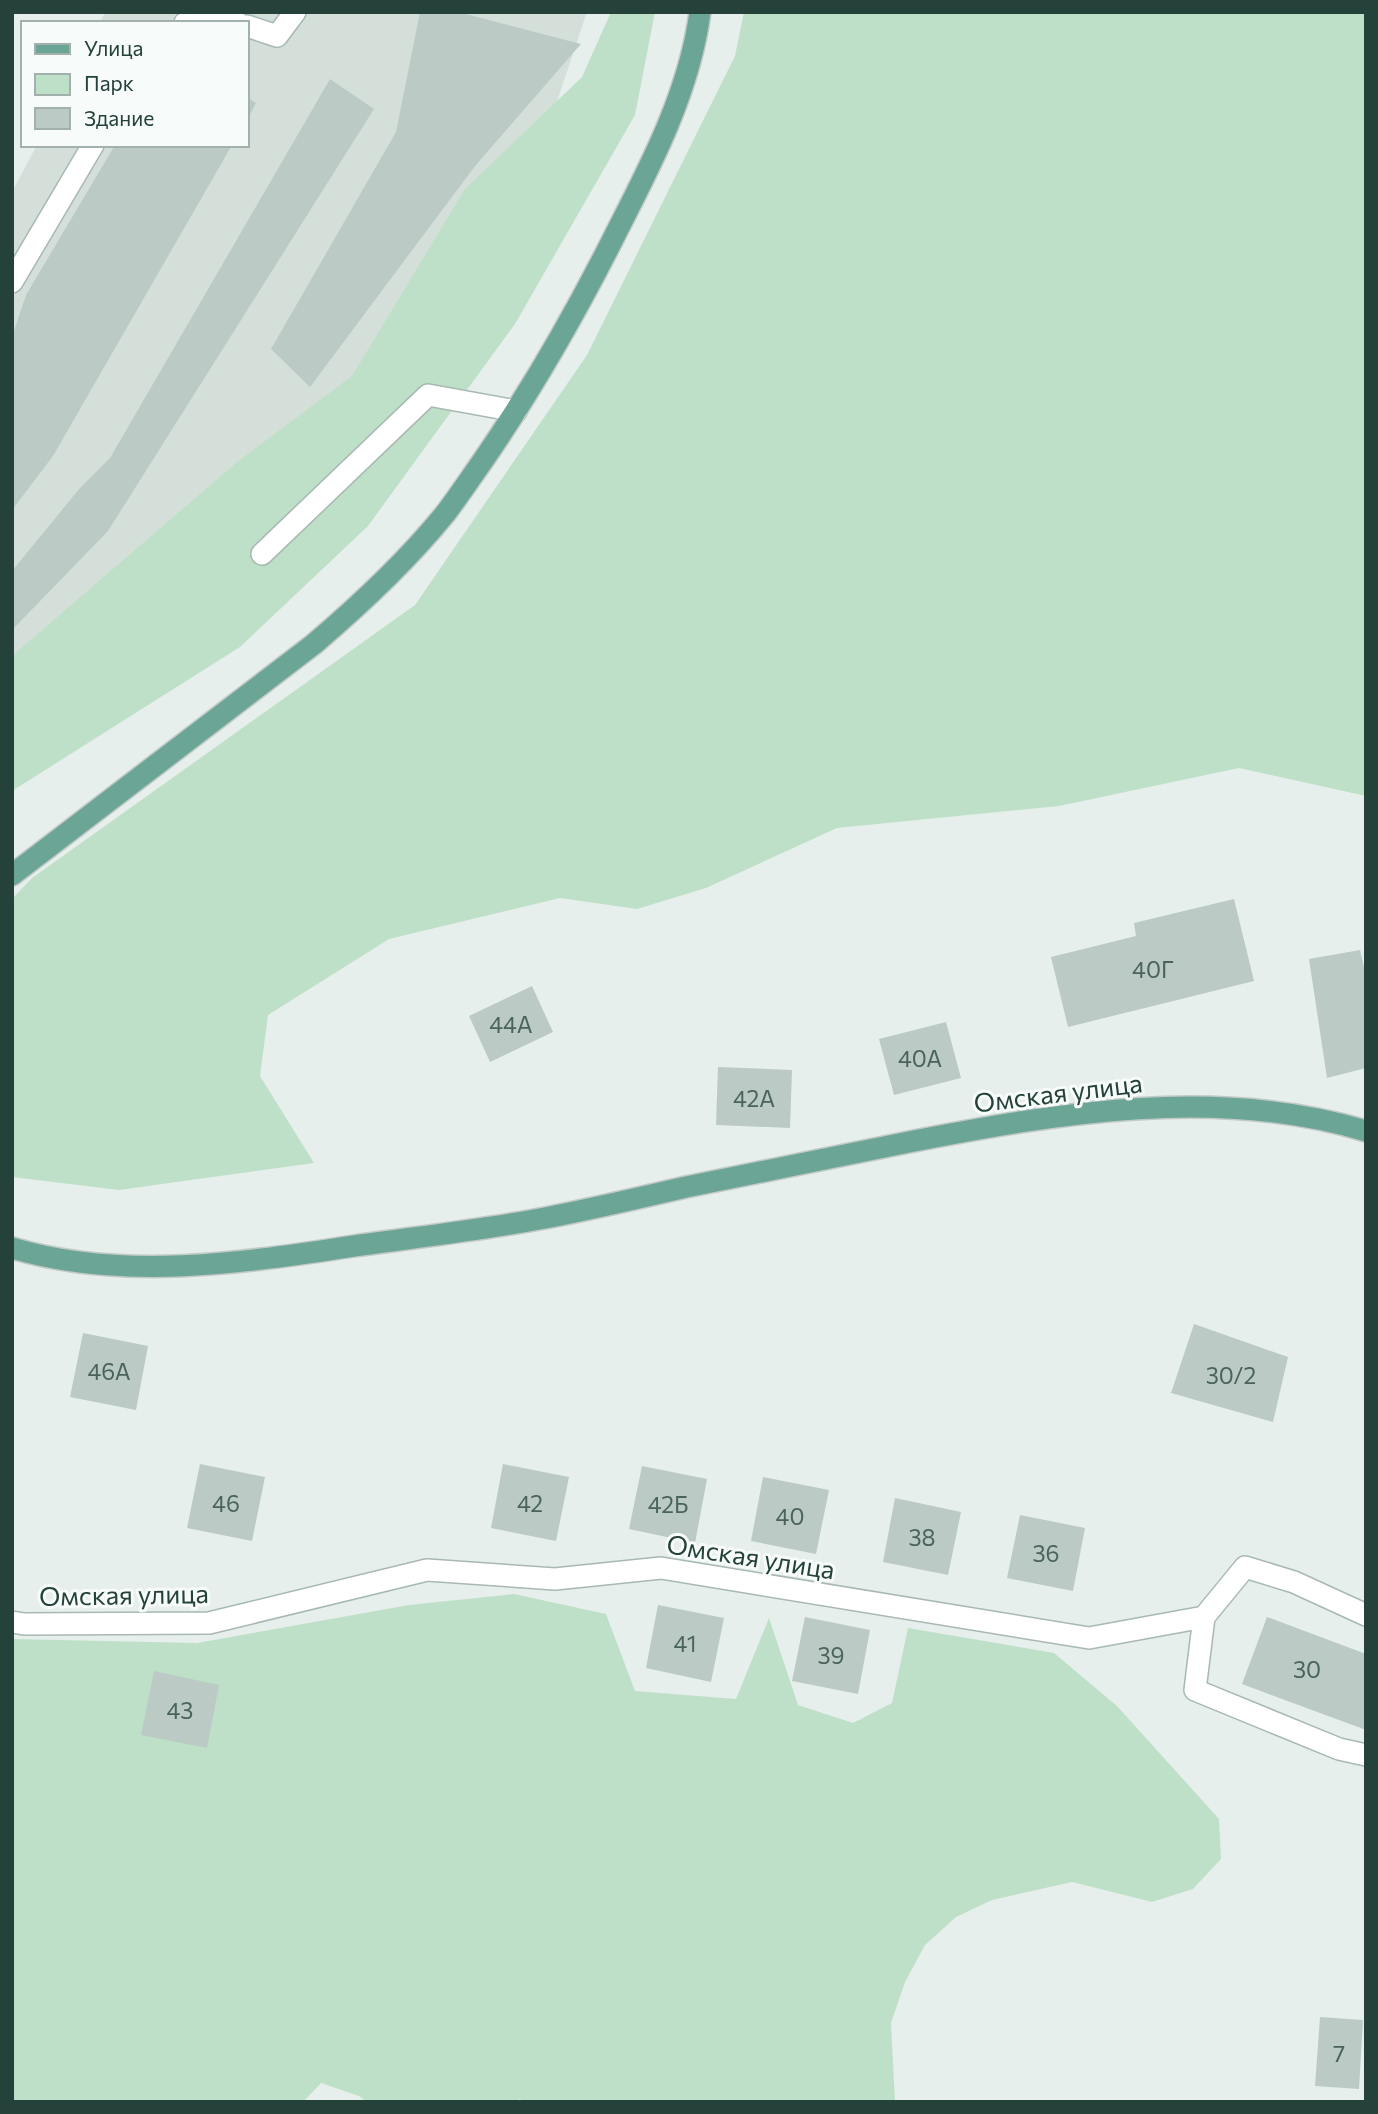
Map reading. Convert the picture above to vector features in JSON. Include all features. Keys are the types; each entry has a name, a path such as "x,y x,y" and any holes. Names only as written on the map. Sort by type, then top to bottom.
{"main road":[{"path":"12,875 277,673 360,605 447,512 516,411 605,256 657,150 683,86 700,12"},
{"name":"Омская улица","path":"12,1248 76,1262 138,1265 189,1265 316,1252 542,1218 967,1131 1060,1117 1152,1108 1231,1108 1281,1112 1308,1115 1366,1131"}],"street":[{"path":"248,26 277,36 295,12"},
{"path":"190,21 209,13 232,21"},
{"path":"12,282 92,147"},
{"path":"262,554 428,395 516,411"},
{"path":"1366,1615 1294,1582 1245,1567 1204,1617 1195,1690 1339,1749 1366,1755"},
{"name":"Омская улица","path":"12,1622 209,1623 427,1570 555,1579 661,1568 1089,1638 1204,1617"}],"shaded area":[{"path":"105,12 587,12 536,164 411,396 12,677 12,192 36,147 248,147 248,21 101,21"}],"green space":[{"path":"611,12 655,12 635,115 515,324 368,526 240,647 12,791 12,656 237,462 352,376 465,189 582,77"},
{"path":"744,12 1366,12 1366,796 1239,768 1059,806 837,828 706,888 637,909 560,898 389,939 268,1015 260,1076 314,1163 119,1190 12,1177 12,899 32,878 415,605 587,355 735,56"},
{"path":"514,1594 606,1614 635,1691 736,1699 769,1618 798,1705 853,1723 892,1703 908,1628 1054,1653 1117,1706 1219,1819 1221,1859 1193,1889 1152,1902 1072,1882 992,1900 956,1917 925,1945 905,1982 891,2023 895,2102 524,2102 520,2099 514,2102 367,2102 359,2096 321,2083 303,2102 12,2102 12,1639 197,1643 409,1605"}],"building":[{"path":"420,12 458,12 581,44 475,166 310,387 271,349 396,132"},
{"path":"330,79 374,109 108,531 12,630 12,571 80,488 110,458"},
{"path":"248,98 256,103 248,118"},
{"path":"114,147 231,147 53,456 12,510 12,337 26,295"},
{"path":"1234,899 1254,981 1068,1027 1051,957 1136,936 1134,923"},
{"path":"1360,950 1366,976 1366,1068 1327,1078 1309,959"},
{"path":"532,986 553,1032 490,1062 469,1016"},
{"path":"946,1022 961,1078 894,1095 879,1039"},
{"path":"718,1067 792,1070 790,1128 716,1125"},
{"path":"1194,1324 1288,1357 1273,1422 1171,1393"},
{"path":"83,1333 148,1346 136,1410 70,1397"},
{"path":"200,1464 265,1477 252,1541 187,1528"},
{"path":"503,1464 569,1477 556,1541 491,1528"},
{"path":"642,1466 707,1479 695,1543 629,1529"},
{"path":"763,1477 829,1490 816,1554 751,1541"},
{"path":"895,1498 961,1512 948,1575 883,1562"},
{"path":"1020,1515 1085,1528 1073,1591 1007,1578"},
{"path":"658,1605 724,1618 711,1682 646,1668"},
{"path":"805,1617 870,1630 858,1694 792,1681"},
{"path":"1267,1617 1366,1654 1366,1730 1242,1684"},
{"path":"154,1671 219,1685 207,1748 141,1735"},
{"path":"1320,2017 1363,2020 1359,2089 1315,2086"}]}
